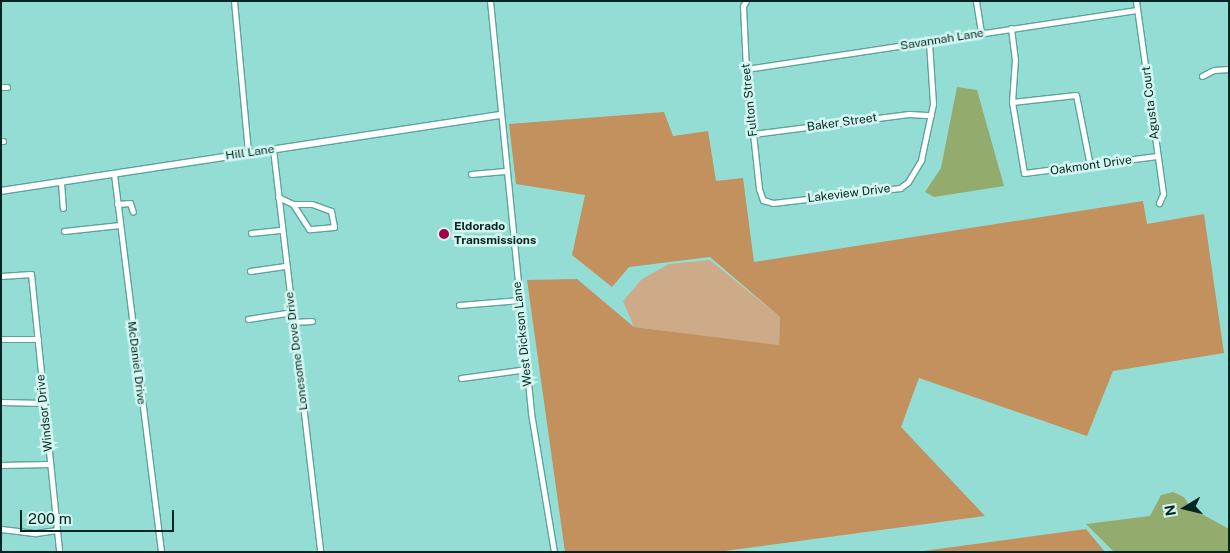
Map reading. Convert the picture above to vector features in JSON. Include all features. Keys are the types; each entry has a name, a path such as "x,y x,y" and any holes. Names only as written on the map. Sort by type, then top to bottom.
{"street":[{"path":"234,1 248,153"},
{"name":"West Dickson Lane","path":"490,1 505,171 527,369 554,552"},
{"name":"Fulton Street","path":"746,1 743,6 746,69 763,200"},
{"path":"976,1 981,33"},
{"name":"Agusta Court","path":"1136,1 1163,194 1159,203"},
{"name":"Savannah Lane","path":"746,69 1137,10"},
{"path":"1011,28 1015,59 1012,102 1076,95 1090,166"},
{"name":"Lakeview Drive","path":"763,200 773,203 900,188 921,160 931,115 934,83 929,42"},
{"path":"1202,76 1229,69"},
{"name":"Oakmont Drive","path":"1012,102 1024,173 1157,156"},
{"name":"Baker Street","path":"753,134 909,114 931,115"},
{"name":"Hill Lane","path":"1,191 500,115"},
{"name":"Lonesome Dove Drive","path":"274,149 320,552"},
{"path":"471,174 505,171"},
{"name":"McDaniel Drive","path":"114,174 161,552"},
{"path":"60,182 63,208"},
{"path":"278,197 293,204 312,204 331,212 334,227 309,229 293,204"},
{"path":"118,204 130,203 133,212"},
{"path":"64,231 120,225"},
{"path":"251,233 282,230"},
{"path":"250,271 287,266"},
{"name":"Windsor Drive","path":"1,276 31,274 59,552"},
{"path":"459,305 520,300"},
{"path":"248,320 292,312"},
{"path":"293,322 312,321"},
{"path":"1,339 38,339"},
{"path":"461,378 527,369"},
{"path":"1,402 44,403"},
{"path":"1,465 50,464"},
{"path":"1,529 36,532 57,530"}],"shaded area":[{"path":"957,87 977,90 1004,186 934,197 925,192 941,168"},
{"path":"664,112 673,136 708,131 716,181 743,178 754,262 1143,201 1147,224 1204,214 1224,353 1113,371 1087,436 919,378 901,427 985,516 717,552 565,552 527,280 577,279 634,327 779,345 780,317 710,257 629,267 612,287 572,255 585,195 516,184 509,124"},
{"path":"710,260 780,317 779,346 634,327 623,301 642,279 669,264"},
{"path":"1173,492 1184,497 1191,508 1229,529 1229,552 1114,552 1086,524 1150,516 1161,495"},
{"path":"1086,529 1105,552 916,552"}],"place":[{"name":"Eldorado Transmissions","path":"444,234"}]}
